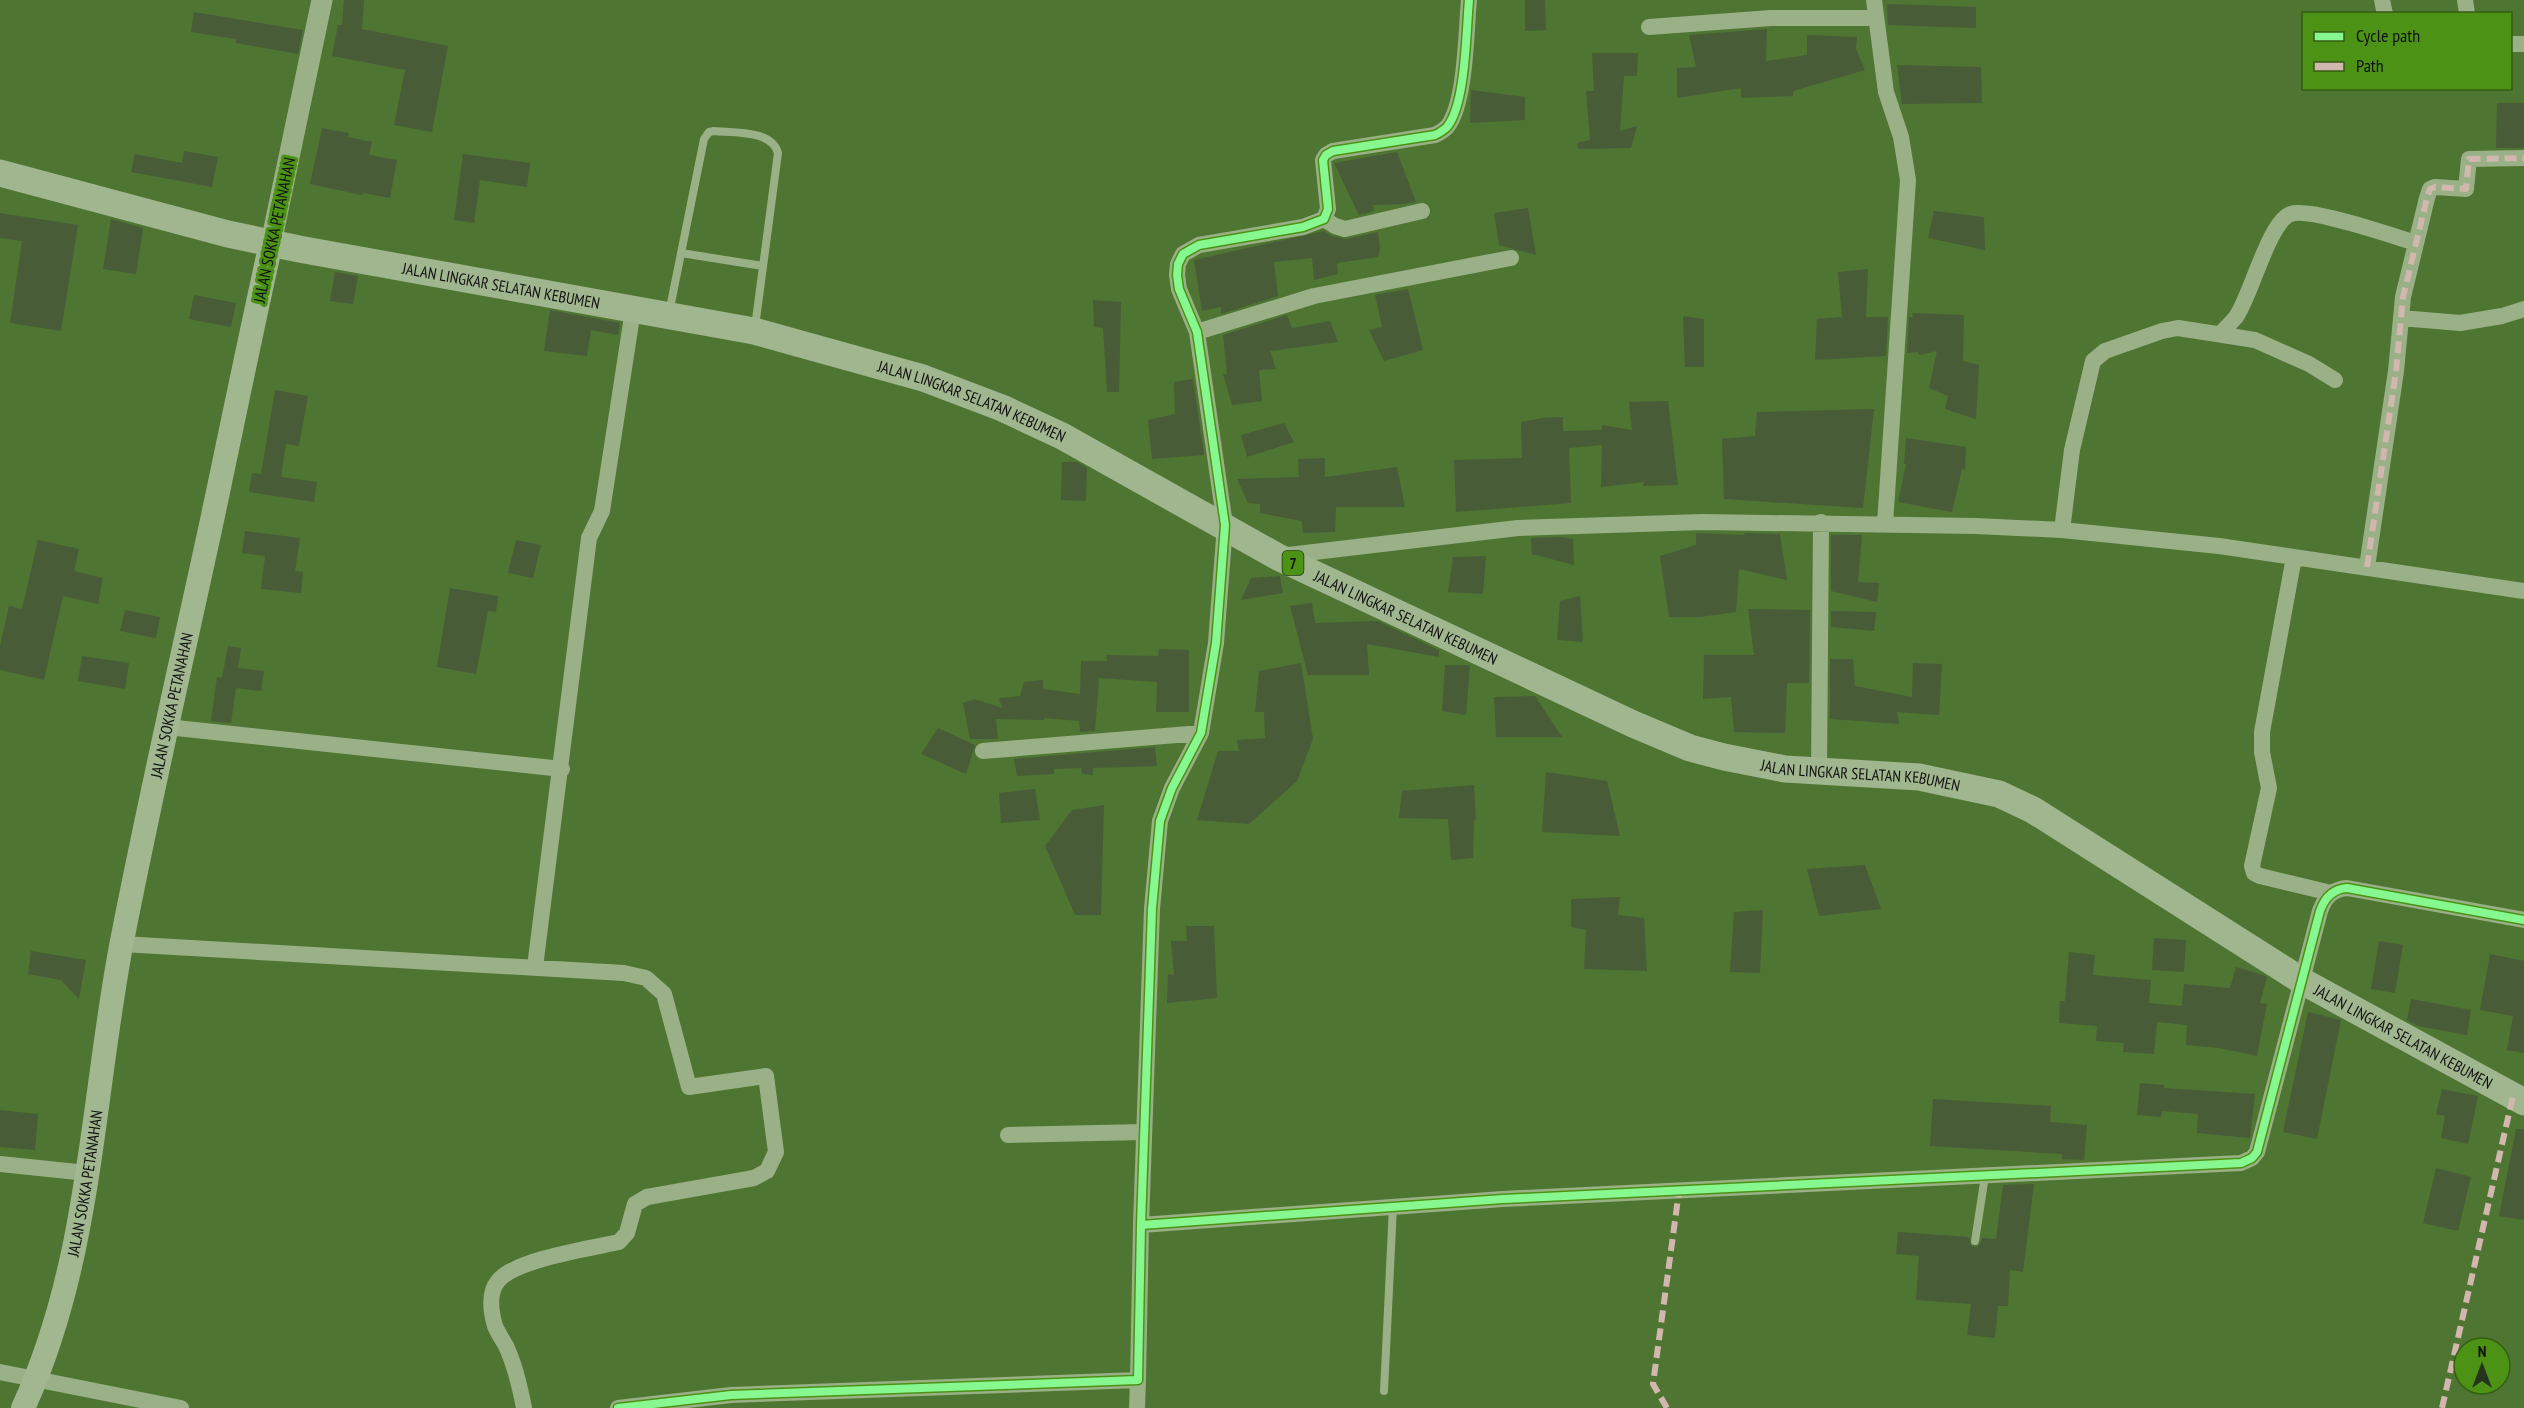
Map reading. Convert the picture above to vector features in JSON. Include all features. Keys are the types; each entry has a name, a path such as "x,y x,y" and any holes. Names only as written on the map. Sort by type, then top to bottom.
{"highway":[{"name":"JALAN LINGKAR SELATAN KEBUMEN","path":"0,173 271,243 754,331 923,378 1002,408 1062,436 1278,556 1633,724 1690,748 1785,769 1919,777 1999,794 2033,810 2302,981 2524,1102"}],"main road":[{"name":"JALAN SOKKA PETANAHAN","path":"23,1408 36,1380 60,1304 87,1173 122,944 271,243"}],"street":[{"name":"JALAN SOKKA PETANAHAN","path":"271,243 322,0"},
{"path":"1137,1408 1152,909 1160,821 1172,789 1201,733 1216,643 1225,525 1197,332 1179,289 1178,264 1183,254 1199,245 1303,227 1324,219 1328,209 1323,160 1333,151 1436,135 1447,127 1462,86 1469,0"},
{"path":"1874,0 1886,92 1901,136 1908,180 1885,524"},
{"path":"1649,27 1771,18 1875,18"},
{"path":"2367,567 2396,372 2403,297 2430,189 2435,187 2466,189 2469,159 2524,158"},
{"path":"1324,219 1335,226 1346,229 1422,211"},
{"path":"2220,334 2236,317 2282,218 2292,213 2316,216 2416,243"},
{"path":"1197,332 1314,296 1511,258"},
{"path":"2401,318 2460,323 2502,316 2524,309"},
{"path":"535,967 562,769 589,538 602,511 633,310"},
{"path":"2062,530 2072,450 2093,361 2098,355 2170,329 2220,334 2255,340 2335,380"},
{"path":"1278,556 1518,528 1703,522 1821,522 2062,530 2294,557 2524,591"},
{"path":"1819,771 1821,522"},
{"path":"2294,557 2262,732 2262,752 2270,788 2252,866 2254,873 2260,876 2331,893"},
{"path":"167,728 562,769"},
{"path":"983,751 1201,733"},
{"path":"1141,1225 1393,1206 2241,1163 2252,1158 2257,1152 2320,910 2331,893 2337,889 2347,888 2524,920"},
{"path":"122,944 624,973 646,978 664,994 689,1086 766,1076 776,1152 767,1171 754,1178 647,1197 635,1204 627,1233 619,1242 513,1268 496,1282 491,1302 494,1323 511,1360 521,1390 524,1408"},
{"path":"1008,1135 1144,1132"},
{"path":"0,1164 87,1173"},
{"path":"0,1372 181,1408"},
{"path":"618,1408 731,1395 1138,1380"}],"lane":[{"path":"668,316 704,138 709,132 714,131 769,138 776,145 778,153 754,331"},
{"path":"681,253 763,266"},
{"path":"1976,1241 1985,1176"},
{"path":"1384,1391 1393,1206"}],"building":[{"path":"344,0 364,0 362,29 448,46 432,132 394,125 405,70 332,56 338,25 342,25"},
{"path":"1525,0 1545,0 1546,30 1525,31"},
{"path":"1887,4 1976,7 1976,28 1888,25"},
{"path":"194,12 303,30 298,54 236,43 236,39 191,32"},
{"path":"1767,29 1766,61 1807,55 1807,35 1857,37 1856,49 1865,70 1793,91 1793,96 1741,98 1741,88 1677,98 1677,68 1696,67 1689,35"},
{"path":"1592,53 1638,53 1637,76 1624,76 1620,131 1637,126 1631,148 1578,149 1577,143 1590,140 1586,91 1594,91"},
{"path":"1897,65 1981,67 1982,103 1902,104"},
{"path":"1471,90 1525,97 1525,120 1470,123"},
{"path":"2497,103 2524,103 2524,148 2496,148"},
{"path":"322,128 349,133 348,137 372,142 369,155 397,160 390,198 363,193 362,195 310,184"},
{"path":"184,151 218,157 212,187 131,172 135,154 182,163"},
{"path":"1397,152 1416,202 1373,205 1374,211 1359,215 1334,163"},
{"path":"463,154 530,163 527,187 480,180 474,223 454,220"},
{"path":"1528,208 1536,255 1499,245 1494,213"},
{"path":"1934,211 1984,217 1985,250 1928,238"},
{"path":"0,213 78,225 61,331 10,323 22,241 0,238"},
{"path":"111,219 143,228 136,274 103,269"},
{"path":"1324,231 1332,236 1347,239 1378,232 1380,249 1378,257 1337,263 1338,274 1314,280 1312,258 1274,262 1278,296 1221,314 1221,307 1202,311 1194,260"},
{"path":"1868,269 1866,317 1888,317 1886,356 1815,360 1817,319 1842,317 1838,272"},
{"path":"335,272 358,276 353,304 330,301"},
{"path":"1408,289 1423,350 1384,361 1369,330 1382,327 1375,295"},
{"path":"194,295 236,303 231,327 189,319"},
{"path":"1093,300 1121,302 1119,392 1107,392 1103,328 1094,327"},
{"path":"550,310 620,323 618,335 591,330 587,356 544,351"},
{"path":"1912,313 1964,315 1963,361 1979,365 1976,419 1945,409 1948,396 1929,388 1937,351 1919,355 1918,352 1907,353 1909,317 1913,317"},
{"path":"1287,315 1292,328 1330,321 1338,342 1270,351 1276,369 1259,370 1262,401 1232,405 1223,374 1227,374 1223,335"},
{"path":"1683,316 1704,319 1704,367 1685,367"},
{"path":"1193,379 1204,455 1152,459 1148,420 1175,414 1174,382"},
{"path":"275,390 308,396 299,446 286,444 281,477 317,482 314,502 249,492 252,473 261,474"},
{"path":"1668,401 1678,485 1643,486 1644,482 1601,487 1602,445 1569,448 1571,503 1456,512 1454,460 1522,458 1521,422 1563,417 1563,431 1602,430 1602,425 1632,430 1629,402"},
{"path":"1874,409 1863,508 1724,499 1722,439 1755,436 1757,412"},
{"path":"1284,423 1294,442 1247,457 1241,435"},
{"path":"1906,438 1966,447 1965,470 1962,469 1952,512 1898,502 1906,464 1904,464"},
{"path":"1325,458 1325,477 1397,467 1405,507 1336,507 1335,532 1303,533 1302,521 1260,513 1260,504 1248,503 1237,479 1299,477 1298,459"},
{"path":"1062,462 1077,462 1087,468 1086,501 1061,500"},
{"path":"245,531 300,538 295,571 303,572 301,593 261,589 265,556 242,553"},
{"path":"1696,533 1780,534 1787,580 1739,569 1736,612 1700,617 1669,617 1660,556 1696,545"},
{"path":"1831,535 1862,535 1858,582 1879,583 1877,602 1831,591"},
{"path":"1531,538 1573,539 1574,565 1532,554"},
{"path":"38,540 79,549 74,571 103,578 98,604 63,596 44,680 0,670 0,646 9,606 22,609"},
{"path":"516,540 541,545 533,578 508,573"},
{"path":"1486,556 1483,594 1448,592 1453,557"},
{"path":"1280,576 1283,593 1241,600 1251,578"},
{"path":"450,588 498,596 496,612 488,611 476,674 437,667"},
{"path":"1580,596 1583,642 1557,640 1560,601"},
{"path":"1312,603 1315,623 1378,621 1439,650 1439,657 1367,644 1369,675 1308,675 1290,606"},
{"path":"1748,609 1810,610 1809,683 1787,683 1785,733 1734,732 1731,697 1703,699 1704,655 1754,655"},
{"path":"125,610 160,617 156,638 120,631"},
{"path":"1831,611 1876,612 1874,631 1831,627"},
{"path":"228,646 241,648 238,668 264,671 261,691 236,688 231,723 211,721 217,677 222,678"},
{"path":"1159,649 1189,650 1189,712 1156,712 1157,682 1099,678 1095,731 1080,732 1079,721 1044,718 1044,720 996,719 998,739 970,739 963,703 975,699 1002,708 999,698 1020,696 1024,682 1043,680 1043,689 1080,694 1081,661 1107,661 1106,655 1158,656"},
{"path":"82,656 129,663 125,689 78,681"},
{"path":"1830,659 1853,659 1855,686 1912,697 1913,663 1942,664 1939,715 1897,712 1899,724 1830,719"},
{"path":"1301,663 1313,739 1297,781 1249,824 1197,820 1218,751 1239,751 1237,740 1265,738 1264,712 1255,712 1259,671"},
{"path":"1445,665 1470,665 1466,715 1442,711"},
{"path":"1535,696 1562,737 1496,737 1494,697"},
{"path":"938,728 975,745 966,774 921,754"},
{"path":"1155,747 1157,766 1093,768 1093,775 1082,774 1081,768 1054,769 1054,774 1017,776 1014,759"},
{"path":"1546,772 1607,781 1620,836 1542,832"},
{"path":"1474,785 1476,820 1474,820 1473,858 1451,860 1448,819 1399,818 1402,791"},
{"path":"1035,789 1040,820 1001,823 999,793"},
{"path":"1104,805 1101,915 1075,915 1045,846 1072,810"},
{"path":"1865,865 1881,909 1819,916 1807,869"},
{"path":"1620,897 1618,915 1644,918 1647,971 1584,969 1586,930 1571,927 1571,899"},
{"path":"1763,910 1760,973 1730,972 1734,912"},
{"path":"1186,926 1214,926 1217,998 1167,1003 1168,974 1174,975 1171,941 1187,941"},
{"path":"2154,938 2186,940 2184,972 2152,970"},
{"path":"2379,941 2403,945 2395,993 2371,989"},
{"path":"31,951 86,960 79,999 61,980 28,974"},
{"path":"2069,952 2095,955 2093,975 2151,980 2149,1003 2182,1006 2184,984 2230,988 2236,967 2267,977 2260,1003 2267,1004 2257,1056 2219,1048 2186,1045 2187,1025 2157,1022 2154,1054 2123,1052 2124,1043 2096,1041 2097,1026 2059,1023 2060,1001 2065,1001"},
{"path":"2490,954 2524,961 2524,1053 2507,1050 2513,1016 2480,1010"},
{"path":"2411,999 2471,1010 2467,1035 2418,1026 2407,1020"},
{"path":"2308,1012 2341,1020 2317,1139 2283,1132"},
{"path":"2140,1083 2164,1085 2164,1088 2255,1094 2250,1138 2197,1133 2198,1114 2162,1111 2161,1117 2137,1115"},
{"path":"2442,1089 2478,1096 2468,1144 2441,1138 2445,1116 2436,1114"},
{"path":"1933,1099 2051,1106 2050,1122 2087,1125 2084,1160 2062,1159 2062,1154 1930,1146"},
{"path":"0,1110 38,1114 35,1150 0,1147"},
{"path":"2516,1129 2524,1129 2524,1220 2499,1216"},
{"path":"2436,1168 2471,1177 2458,1231 2423,1223"},
{"path":"2034,1184 2023,1272 2010,1270 2008,1306 1998,1306 1995,1338 1967,1335 1971,1304 1916,1300 1919,1256 1896,1254 1898,1232 1969,1237 1971,1246 1977,1247 1982,1238 1996,1239 2003,1185"}],"marked path":[{"path":"2367,567 2396,371 2403,297 2430,189 2435,187 2466,189 2469,159 2524,158"},
{"path":"2442,1408 2513,1096"},
{"path":"1667,1408 1653,1384 1679,1191"}],"cycle path":[{"path":"618,1408 731,1395 1138,1380 1152,909 1160,821 1172,788 1201,733 1216,643 1225,525 1197,332 1179,289 1178,264 1183,254 1199,245 1303,227 1324,219 1328,209 1323,160 1333,151 1435,135 1446,128 1453,116 1462,85 1469,0"},
{"path":"1141,1225 1503,1199 2241,1163 2252,1158 2257,1152 2320,911 2330,895 2347,888 2524,920"}]}
